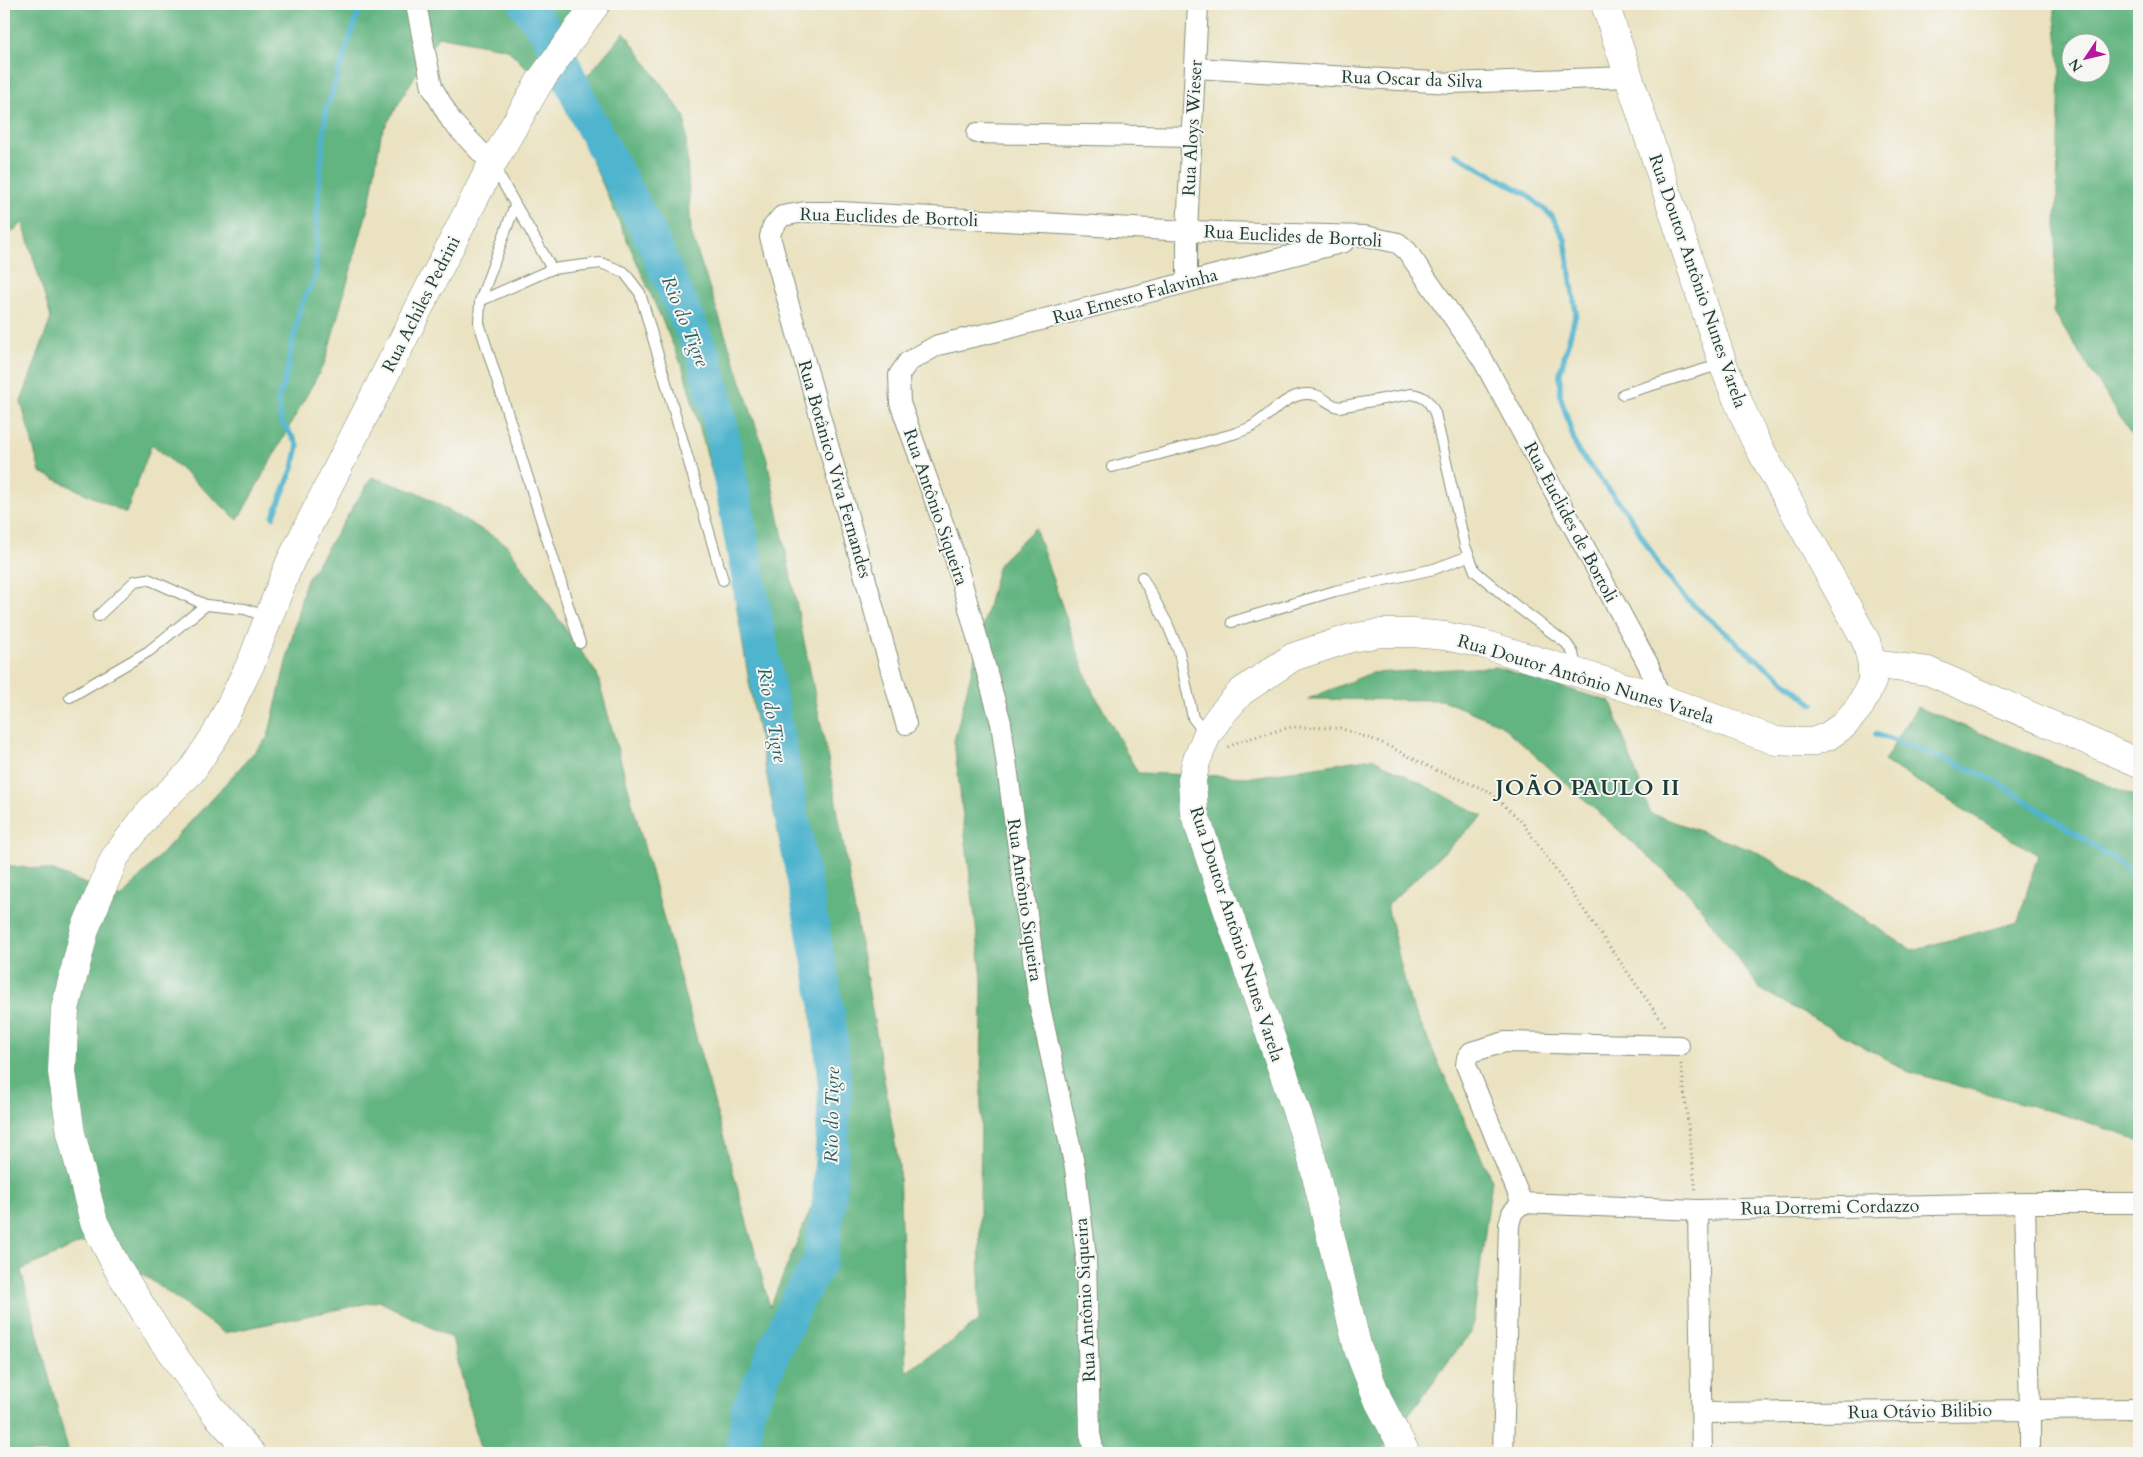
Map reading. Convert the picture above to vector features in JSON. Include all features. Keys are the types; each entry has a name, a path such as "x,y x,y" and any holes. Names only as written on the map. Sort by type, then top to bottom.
{"street":[{"path":"416,4 432,87 452,122 492,164"},
{"name":"Rua Aloys Wieser","path":"1187,282 1187,231 1198,4"},
{"name":"Rua Doutor Antônio Nunes Varela","path":"1403,1451 1379,1402 1358,1349 1310,1151 1194,812 1192,780 1196,762 1207,735 1220,716 1241,692 1293,657 1342,640 1381,633 1445,636 1483,644 1660,698 1776,741 1812,742 1828,736 1844,725 1860,706 1872,682 1872,664 1866,641 1755,440 1723,364 1630,77 1604,4"},
{"name":"Rua Achiles Pedrini","path":"251,1453 216,1414 163,1342 118,1269 94,1222 71,1133 62,1072 65,1009 85,929 116,857 152,810 191,772 216,734 251,663 270,618 290,562 492,164 540,81 591,10"},
{"name":"Rua Oscar da Silva","path":"1195,68 1450,84 1630,77"},
{"path":"977,133 1191,137"},
{"name":"Rua Euclides de Bortoli","path":"782,216 805,212 838,212 1187,231 1365,236 1398,243 1408,251 1484,360 1648,664 1660,698"},
{"name":"Rua Botânico Viva Fernandes","path":"782,216 772,228 770,236 906,724"},
{"name":"Rua Ernesto Falavinha","path":"908,362 938,345 1365,236"},
{"name":"Rua Antônio Siqueira","path":"908,362 899,375 900,402 953,551 1001,723 1039,1002 1075,1168 1086,1256 1090,1434 1094,1453"},
{"path":"1872,664 1928,670 2139,763"},
{"path":"1503,1453 1509,1225 1512,1213 1522,1203 1466,1065 1467,1058 1471,1052 1505,1042 1679,1046"},
{"name":"Rua Dorremi Cordazzo","path":"1522,1203 1698,1210 2025,1203 2139,1203"},
{"path":"2025,1203 2030,1453"},
{"path":"1698,1210 1702,1453"},
{"name":"Rua Otávio Bilibio","path":"1702,1414 2139,1409"}],"lane":[{"path":"492,164 552,269"},
{"path":"516,205 480,301 479,323 580,643"},
{"path":"480,301 552,269 601,263 624,272 640,293 723,580"},
{"path":"1623,394 1723,364"},
{"path":"1112,467 1233,434 1252,426 1284,401 1306,394 1315,395 1332,406 1339,407 1411,394 1421,396 1428,400 1435,413 1465,546 1475,571 1514,605 1566,642 1573,653 1576,672"},
{"path":"1232,622 1335,591 1434,569 1469,556"},
{"path":"1142,578 1167,623 1178,652 1193,718 1207,735"},
{"path":"98,616 135,580 148,579 206,605 245,609 270,618"},
{"path":"70,697 149,652 206,605"}],"path":[{"path":"1196,762 1240,741 1291,727 1340,728 1380,742 1438,772 1489,791 1522,822 1679,1046 1698,1210"}],"green space":[{"path":"4,4 577,4 582,15 533,75 507,49 438,36 381,134 370,201 325,362 238,520 152,444 126,513 40,472 21,402 51,318 23,223 4,238"},
{"path":"2054,4 2139,4 2139,447 2054,312 2060,67"},
{"path":"624,32 685,117 691,233 767,459 832,779 899,1166 906,1372 979,1321 982,978 954,741 999,563 1035,528 1089,684 1138,773 1253,777 1372,758 1483,816 1387,905 1408,996 1492,1180 1472,1330 1380,1453 481,1453 452,1338 379,1301 224,1333 93,1238 21,1270 69,1453 4,1453 4,865 51,870 121,898 268,737 305,583 372,477 421,494 506,544 597,674 770,1307 814,1201 822,1099 807,980 753,705 733,585 737,568 727,501 717,491 683,368 565,103"},
{"path":"1496,667 1611,702 1650,813 1759,853 1912,950 2018,922 2038,855 1884,761 1917,707 2139,798 2139,1141 2079,1119 1909,1072 1760,989 1690,894 1500,724 1442,700 1308,699 1371,673"}],"waterway":[{"path":"273,517 293,468 298,445 281,421 278,399 284,384 300,308 316,276 317,208 326,110 356,19 364,4"},
{"name":"Rio do Tigre","path":"526,4 552,40 589,120 649,233 704,357 719,417 828,1013 835,1089 829,1201 820,1261 797,1301 748,1409 742,1453"},
{"path":"1455,154 1526,194 1552,216 1565,239 1576,313 1560,373 1560,395 1577,450 1630,516 1660,567 1683,596 1743,648 1813,704"},
{"path":"1876,734 1963,766 1999,783 2139,876"},
{"path":"4,1372 7,1382 4,1401"}],"district":[{"name":"JOÃO PAULO II","path":"1588,787"}]}
